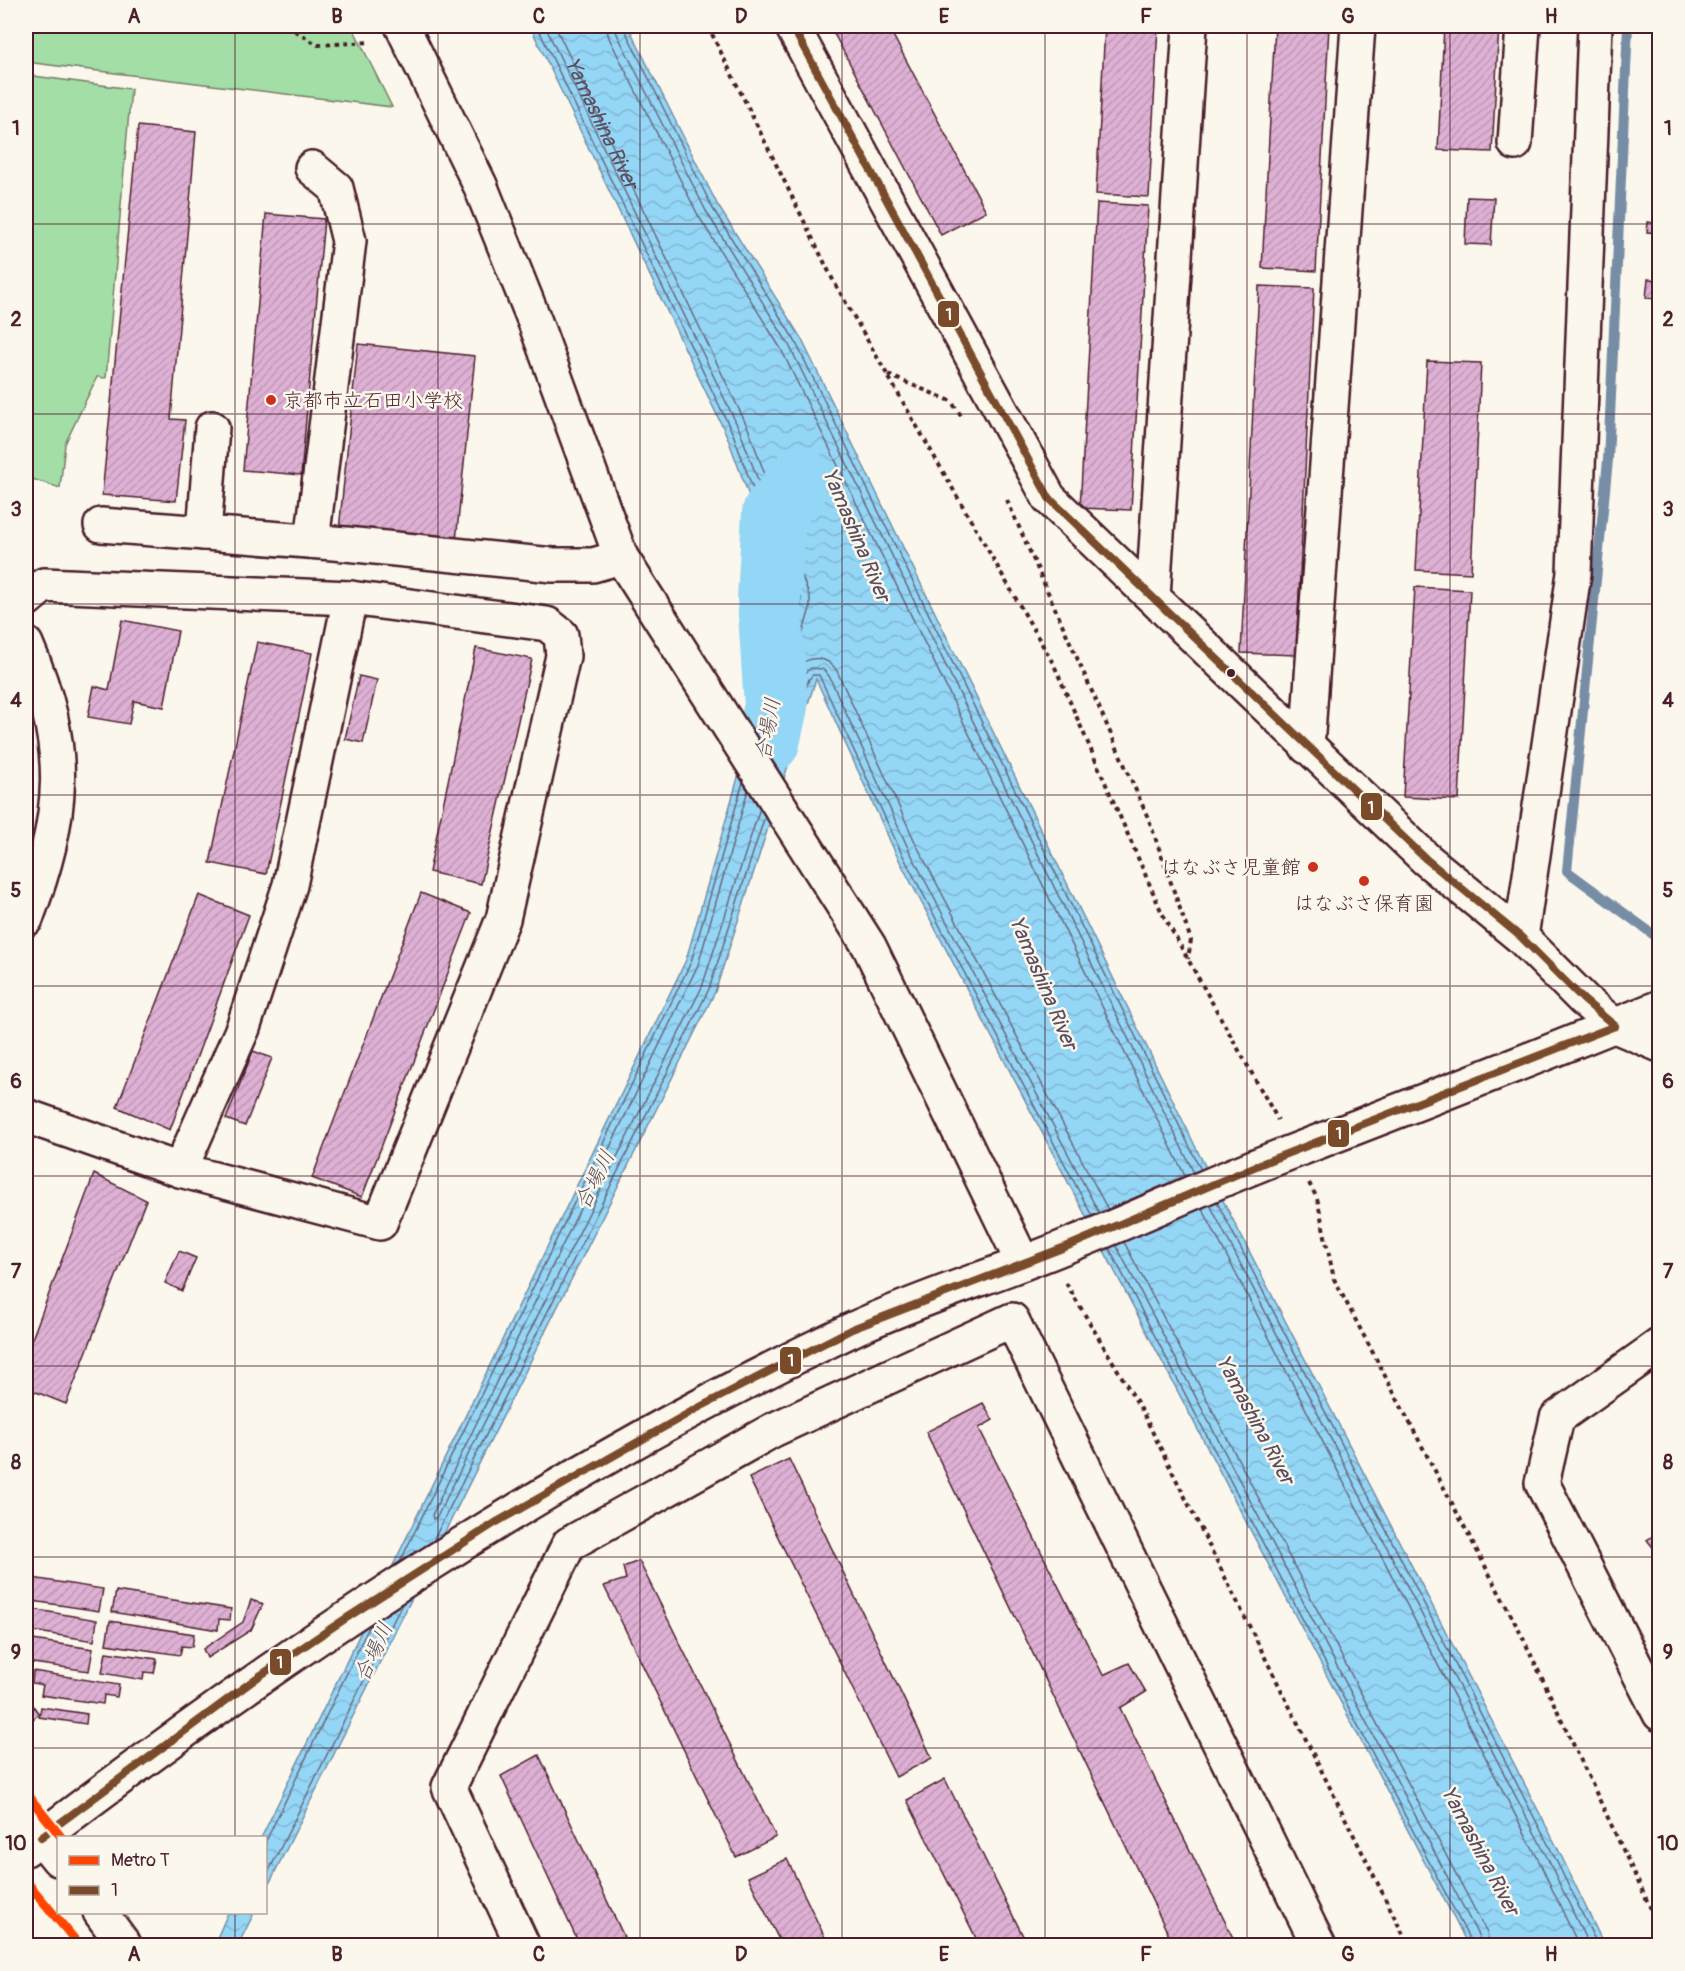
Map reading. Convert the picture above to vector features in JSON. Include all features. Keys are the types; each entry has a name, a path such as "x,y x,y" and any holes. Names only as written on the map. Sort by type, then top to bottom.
{"street":[{"path":"792,26 1049,498 1154,596 1307,747 1426,859 1521,937 1584,1000 1615,1026 1659,1045"},
{"path":"1154,596 1190,26"},
{"path":"1307,747 1358,26"},
{"path":"1515,143 1523,26"},
{"path":"1521,937 1574,573 1595,26"},
{"path":"389,34 484,196 536,322 621,557 869,946 1048,1254"},
{"path":"312,168 336,188 349,241 312,542"},
{"path":"204,533 213,428"},
{"path":"101,525 553,565 593,565 621,557"},
{"path":"26,600 44,585 350,598 547,624 561,635 563,656 503,919 380,1223 180,1170 26,1116"},
{"path":"180,1170 243,1028 291,885 350,598"},
{"path":"26,644 38,673 57,742 54,829 45,867 26,919"},
{"path":"38,1841 258,1677 345,1619 495,1523 696,1409 852,1329 1048,1254 1281,1156 1659,1007"},
{"path":"523,1946 449,1787 569,1544 773,1430 1012,1320 1319,1946"},
{"path":"1659,1345 1557,1418 1542,1483 1659,1713"},
{"path":"101,1914 125,1946"}],"path":[{"path":"287,26 318,45 389,34"},
{"path":"708,26 834,282 1054,665 1162,913 1273,1107 1281,1156 1317,1198 1334,1279 1523,1638 1659,1929"},
{"path":"886,374 951,401 963,418"},
{"path":"1005,496 1149,819 1191,940 1188,960"},
{"path":"1048,1254 1141,1408 1409,1946"}],"green space":[{"path":"26,26 352,26 392,107 26,62"},
{"path":"26,75 131,89 106,378 97,377 65,444 60,488 26,477"}],"water":[{"name":"Yamashina River","path":"530,26 628,26 717,204 801,338 1200,1156 1557,1847 1604,1945 1468,1945 896,854 816,679 715,992 267,1888 267,1836 262,1836 686,960 788,602 727,436"},
{"path":"228,1914 254,1914 238,1945 214,1945"}],"building":[{"path":"830,26 888,26 986,211 941,235"},
{"path":"1105,26 1158,26 1149,197 1096,194"},
{"path":"1275,26 1329,26 1316,271 1262,268"},
{"path":"1444,26 1499,26 1492,152 1438,150"},
{"path":"1660,66 1660,99 1656,99"},
{"path":"1657,110 1660,110 1660,163 1653,163"},
{"path":"138,126 196,132 171,419 185,420 176,501 102,495"},
{"path":"1467,197 1494,198 1491,245 1465,244"},
{"path":"1097,203 1148,206 1131,510 1080,508"},
{"path":"266,214 324,219 301,475 243,470"},
{"path":"1648,222 1660,224 1660,233 1647,232"},
{"path":"1660,240 1660,266 1657,265"},
{"path":"1648,279 1660,280 1660,299 1646,298"},
{"path":"1259,286 1314,288 1296,655 1241,653"},
{"path":"358,344 475,356 456,541 339,530"},
{"path":"1427,361 1481,363 1471,573 1416,570"},
{"path":"1415,587 1470,590 1459,800 1403,797"},
{"path":"122,620 178,631 164,707 134,701 129,724 88,717 94,686 109,690"},
{"path":"257,642 312,653 266,874 210,863"},
{"path":"476,648 532,659 481,884 429,872"},
{"path":"359,676 377,680 363,743 345,739"},
{"path":"1660,861 1660,902 1654,901"},
{"path":"421,893 471,913 362,1197 312,1178"},
{"path":"199,895 249,915 170,1130 117,1107"},
{"path":"253,1051 272,1058 245,1126 226,1119"},
{"path":"94,1174 146,1200 66,1404 26,1388 26,1355"},
{"path":"179,1251 196,1258 182,1291 165,1283"},
{"path":"983,1403 993,1420 979,1428 1103,1675 1129,1663 1146,1692 1120,1708 1237,1946 1174,1946 926,1432"},
{"path":"789,1459 932,1758 896,1777 749,1478"},
{"path":"1660,1531 1660,1556 1647,1540"},
{"path":"639,1561 776,1837 736,1857 604,1586 626,1579 623,1567"},
{"path":"26,1577 103,1589 99,1611 26,1600"},
{"path":"116,1591 231,1609 230,1620 219,1619 218,1630 112,1612"},
{"path":"251,1600 263,1604 251,1630 207,1658 203,1649 243,1622"},
{"path":"26,1608 97,1620 94,1641 26,1630"},
{"path":"110,1621 194,1634 192,1647 182,1646 180,1655 106,1644"},
{"path":"26,1639 93,1649 89,1671 26,1662"},
{"path":"106,1652 157,1659 154,1673 144,1672 143,1680 102,1673"},
{"path":"33,1671 119,1685 117,1697 104,1695 103,1704 41,1695 43,1685 32,1683"},
{"path":"26,1696 39,1714 32,1720 26,1711"},
{"path":"41,1707 87,1714 86,1724 39,1717"},
{"path":"539,1755 624,1937 606,1946 580,1946 501,1776"},
{"path":"945,1779 1028,1946 980,1946 907,1800"},
{"path":"787,1859 829,1946 782,1946 748,1877"}],"waterway":[{"path":"1628,26 1608,460 1567,871 1654,935"},
{"name":"合場川","path":"768,742 776,706 769,598 774,513 801,479"}],"metro line":[{"name":"T","path":"26,1793 60,1836"},
{"name":"T","path":"26,1881 80,1946"}],"transit line":[{"name":"1","path":"792,26 1049,498 1426,859 1521,937 1584,1000 1615,1026"},
{"name":"1","path":"41,1837 258,1677 345,1619 495,1523 696,1409 852,1329 1073,1244 1268,1161 1615,1026"}],"place":[{"name":"京都市立石田小学校","path":"271,400"},
{"name":"はなぶさ児童館","path":"1313,867"},
{"name":"はなぶさ保育園","path":"1364,881"}]}
